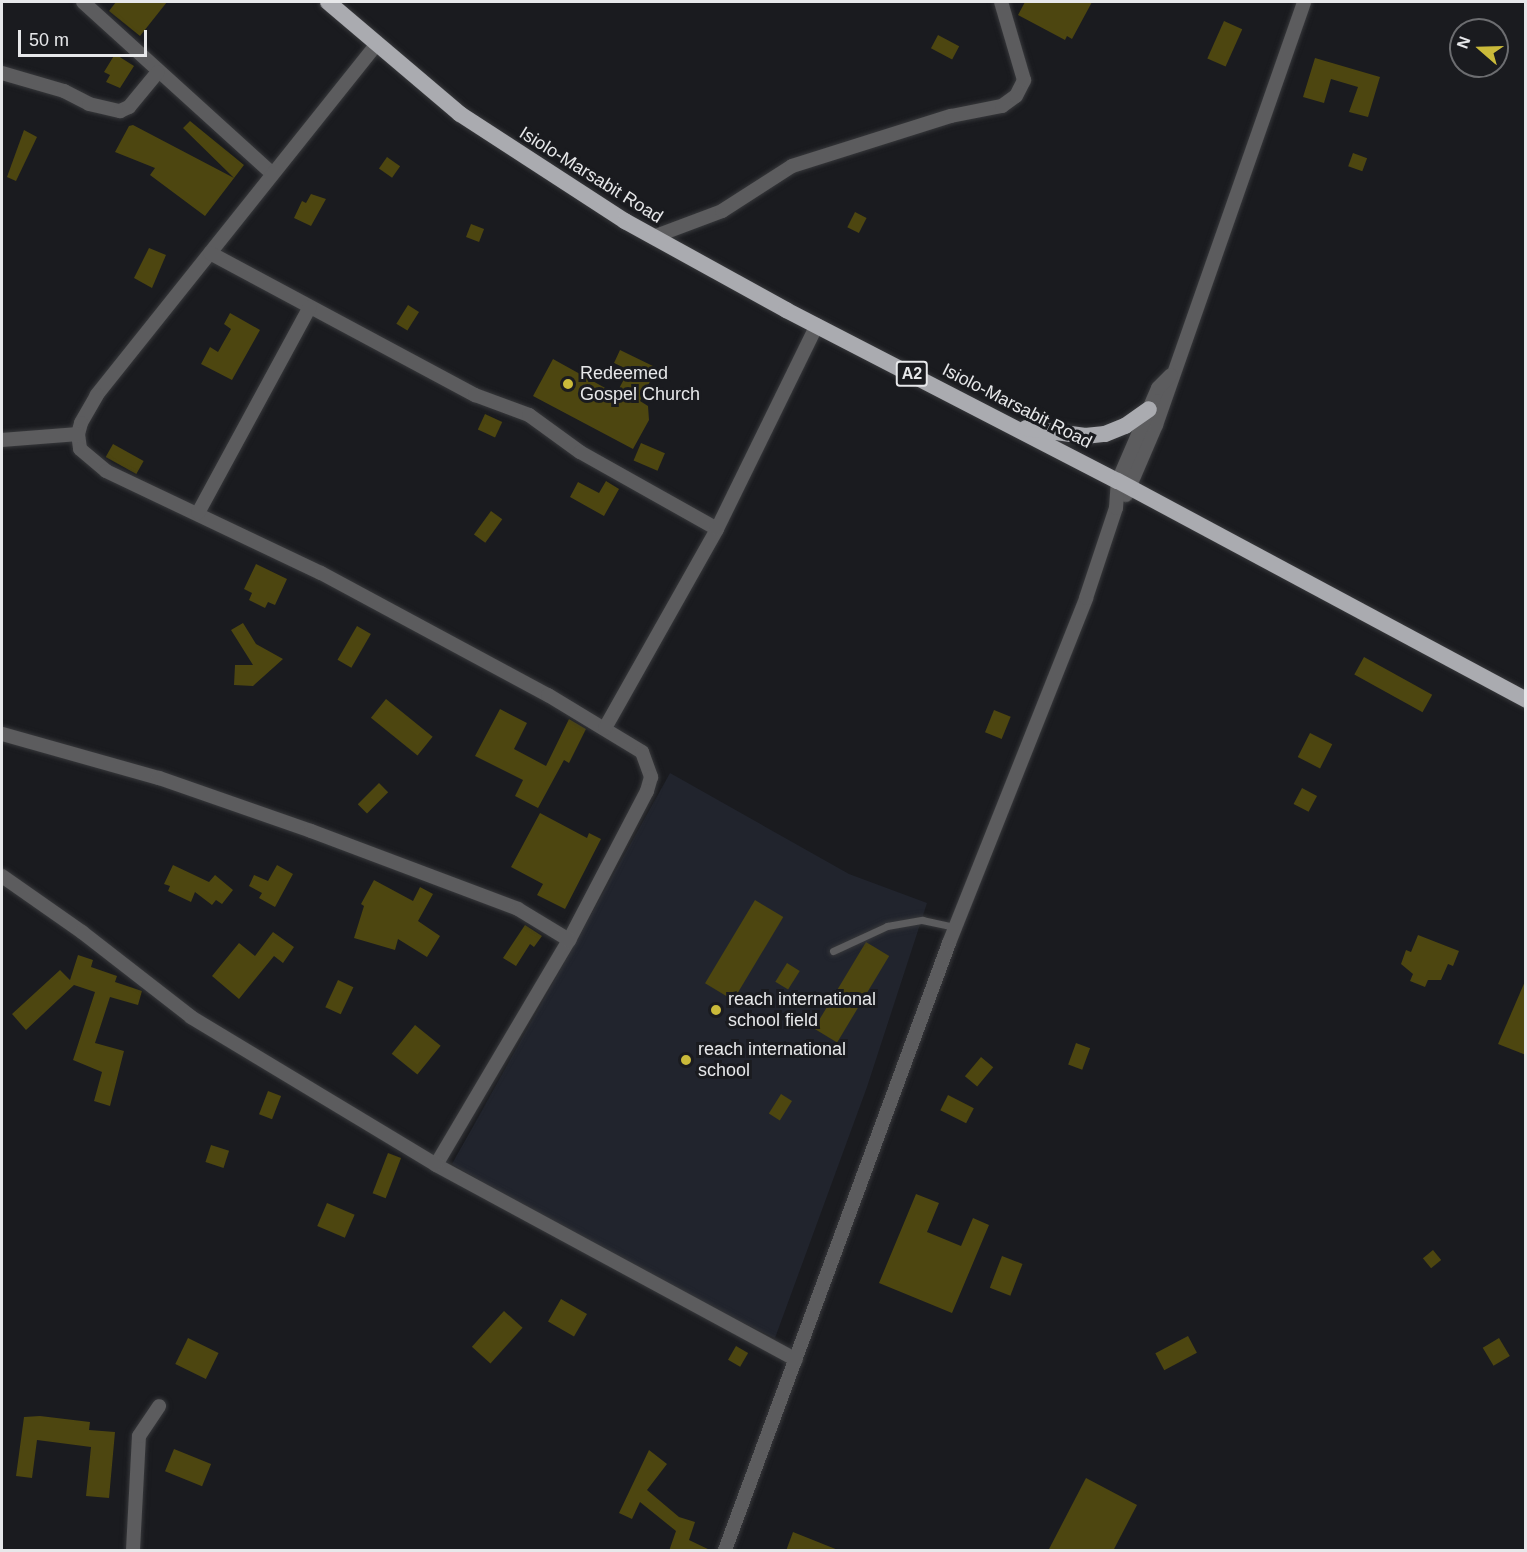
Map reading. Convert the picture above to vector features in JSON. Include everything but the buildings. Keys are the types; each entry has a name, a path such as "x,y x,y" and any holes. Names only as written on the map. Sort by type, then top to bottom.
{"highway":[{"name":"Isiolo-Marsabit Road","path":"328,2 375,45 460,114 565,184 653,237 817,325 1125,484 1526,700"},
{"path":"1016,427 1095,435 1125,426 1149,409"}],"street":[{"path":"83,2 273,174"},
{"path":"653,237 722,211 792,166 951,116 1002,106 1021,89 1024,80 1001,2"},
{"path":"724,1551 955,927 1086,598 1125,484 1171,375 1304,2"},
{"path":"375,45 97,395 78,434 80,449 106,471 321,573 605,728 642,752 651,777 647,791 569,940 436,1165"},
{"path":"3,78 64,91 89,104 120,111 129,107 158,72"},
{"path":"210,253 475,395 529,415 580,452 717,529"},
{"path":"198,513 310,307"},
{"path":"605,728 717,529 817,325"},
{"path":"1125,484 1149,409 1158,388 1171,375"},
{"path":"2,440 78,434"},
{"path":"2,721 3,735 159,778 321,835 518,909 569,940"},
{"path":"2,876 82,932 191,1017 436,1165 796,1360"},
{"path":"133,1551 140,1436 159,1406"}],"lane":[{"path":"833,951 887,926 922,920 955,927"}],"shaded area":[{"name":"reach international school field","path":"670,773 849,874 927,903 867,1087 775,1338 614,1261 452,1164"}],"place":[{"name":"Redeemed Gospel Church","path":"568,384"},
{"name":"reach international school field","path":"716,1010"},
{"name":"reach international school","path":"686,1060"}]}
